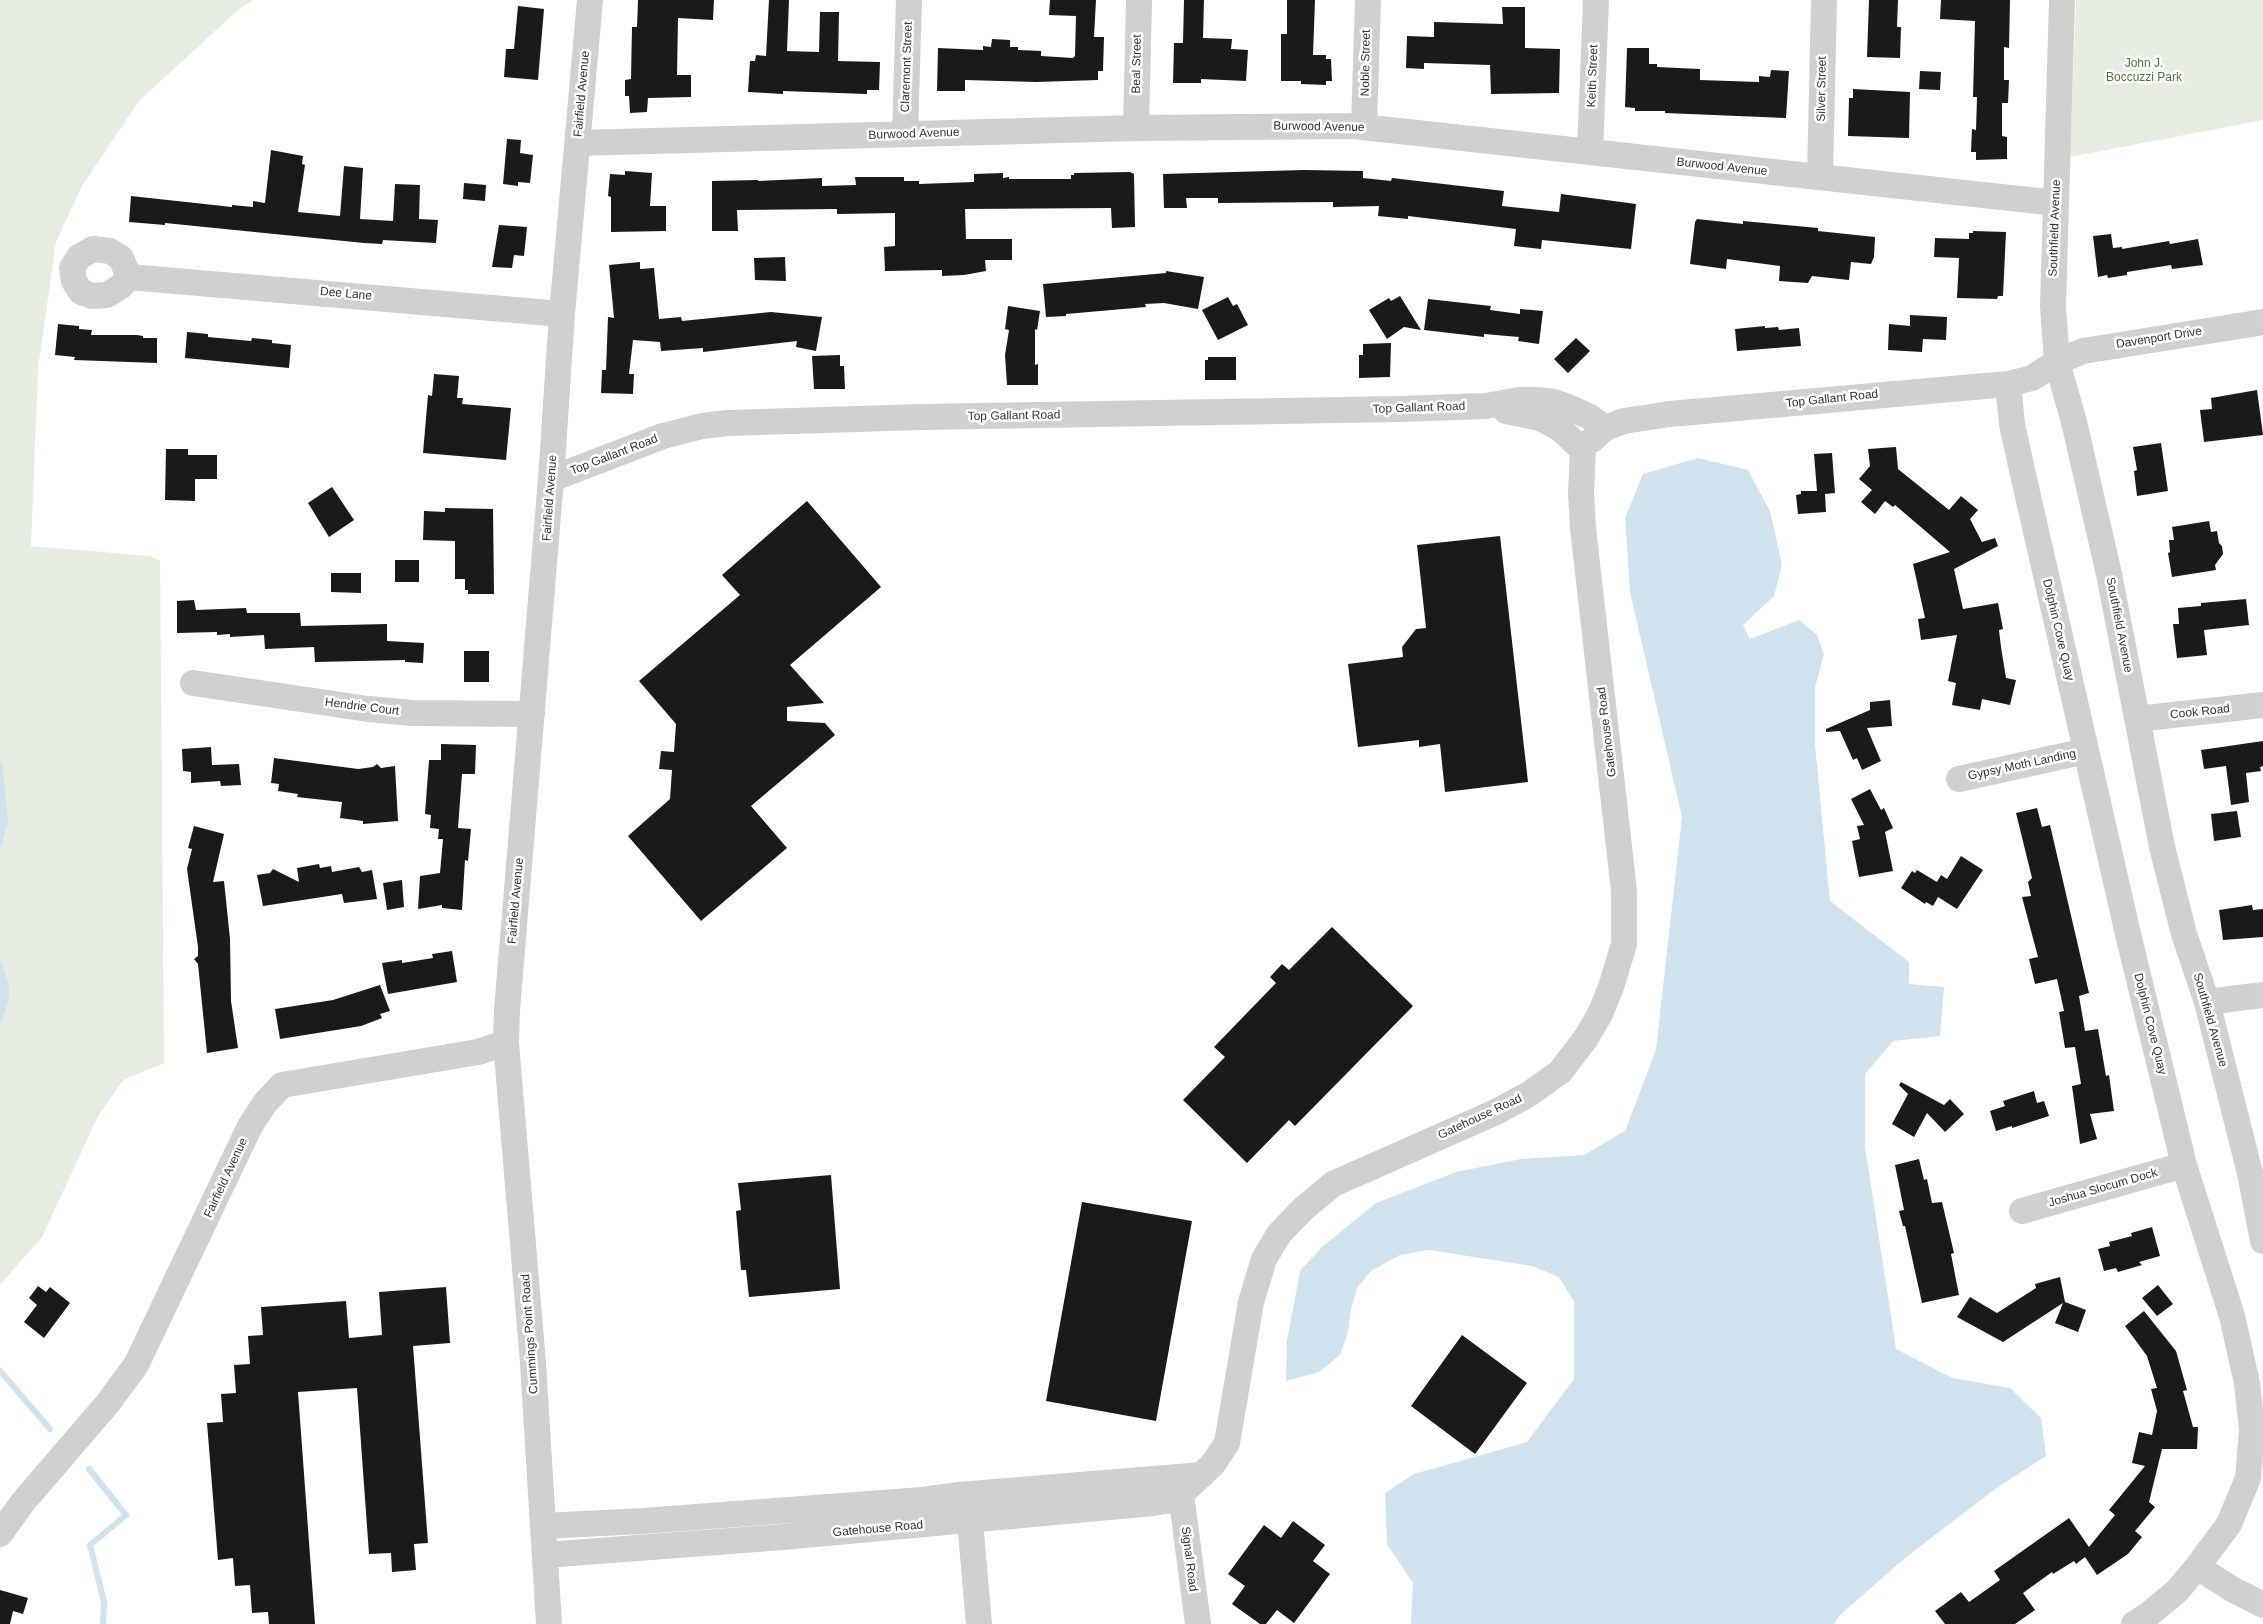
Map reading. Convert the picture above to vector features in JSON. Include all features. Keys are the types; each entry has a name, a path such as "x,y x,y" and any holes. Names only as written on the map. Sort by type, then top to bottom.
{"street":[{"name":"Fairfield Avenue","path":"0,1534 23,1502 108,1403 136,1365 250,1126 264,1103 282,1085 478,1052 506,1044 506,1010 551,479 562,314 590,0"},
{"name":"Claremont Street","path":"905,134 909,0"},
{"name":"Beal Street","path":"1136,128 1139,0"},
{"name":"Noble Street","path":"1364,127 1368,0"},
{"name":"Keith Street","path":"1590,152 1596,0"},
{"name":"Silver Street","path":"1820,178 1824,0"},
{"name":"Southfield Avenue","path":"2062,0 2053,306 2057,362 2074,422 2109,574 2162,847 2184,934 2207,1002 2250,1173 2263,1241"},
{"name":"Burwood Avenue","path":"578,142 1136,128 1364,127 2056,203"},
{"name":"Dee Lane","path":"129,277 562,314"},
{"name":"Davenport Drive","path":"2057,362 2082,351 2263,322"},
{"name":"Top Gallant Road","path":"1486,406 1540,418 1559,428 1583,450 1604,428 1624,421 1670,414 2008,384 2032,378 2057,362"},
{"name":"Dolphin Cove Quay","path":"2008,384 2012,424 2086,751 2184,1164 2232,1316 2248,1383 2252,1430 2248,1478 2229,1524 2177,1590 2148,1616 2134,1624"},
{"name":"Top Gallant Road","path":"551,479 663,436 702,426 728,423 1486,406 1519,400 1554,402 1590,417 1604,428"},
{"name":"Gatehouse Road","path":"544,1555 970,1521 1153,1503 1166,1501 1181,1494 1213,1464 1227,1443 1251,1302 1264,1259 1279,1234 1303,1209 1333,1184 1496,1112 1530,1094 1560,1072 1586,1038 1600,1014 1611,987 1624,944 1624,891 1583,528 1581,494 1583,450"},
{"name":"Hendrie Court","path":"194,683 368,709 413,713 532,714"},
{"name":"Cook Road","path":"2137,718 2263,705"},
{"name":"Gypsy Moth Landing","path":"1959,779 2086,751"},
{"path":"2207,1002 2263,995"},
{"name":"Cummings Point Road","path":"506,1044 533,1363 549,1624"},
{"name":"Joshua Slocum Dock","path":"2022,1211 2184,1164"},
{"name":"Gatehouse Road","path":"543,1526 643,1521 922,1500 959,1495 1202,1475"},
{"name":"Signal Road","path":"1181,1494 1198,1624"},
{"path":"970,1521 979,1624"},
{"path":"2197,1567 2232,1589 2263,1605"}],"green space":[{"path":"0,0 253,0 239,9 139,101 82,186 56,242 38,369 31,546 151,556 160,561 164,1063 123,1080 98,1116 42,1237 0,1285"},
{"name":"John J. Boccuzzi Park","path":"2076,0 2263,0 2263,120 2070,157"}],"water":[{"path":"1698,458 1748,470 1770,511 1782,565 1774,596 1743,625 1750,639 1799,620 1817,635 1824,654 1815,687 1815,745 1830,901 1909,962 1909,984 1944,987 1940,1036 1893,1041 1865,1074 1865,1147 1896,1349 1952,1378 2010,1388 2041,1418 2046,1456 1995,1489 1905,1558 1840,1615 1834,1624 1411,1624 1413,1583 1387,1544 1385,1493 1414,1474 1527,1442 1574,1379 1574,1302 1559,1277 1532,1266 1429,1250 1400,1255 1371,1271 1357,1288 1351,1309 1348,1332 1340,1355 1319,1372 1286,1381 1287,1341 1300,1271 1322,1247 1376,1203 1456,1172 1521,1159 1584,1155 1625,1131 1656,1050 1682,817 1630,592 1625,518 1643,474"},
{"path":"0,757 3,768 8,820 0,852"},
{"path":"0,958 9,986 9,999 0,1027"}],"building":[{"path":"638,0 714,0 713,20 678,18 677,75 691,75 691,97 648,98 647,112 630,113 629,96 625,96 625,80 631,79 632,27 637,27"},
{"path":"769,0 789,0 787,51 819,52 820,12 839,12 838,61 880,62 879,90 867,90 867,94 783,91 783,94 748,92 750,61 755,61 756,55 766,56"},
{"path":"1050,0 1096,0 1094,37 1104,37 1103,71 1098,71 1098,80 1037,82 965,80 965,91 937,91 938,48 983,50 983,46 991,47 992,39 1010,40 1010,47 1018,47 1018,50 1041,51 1041,56 1073,58 1075,56 1076,16 1049,15"},
{"path":"1184,0 1204,0 1203,38 1232,39 1231,49 1248,50 1246,81 1201,79 1201,83 1173,83 1174,43 1183,43"},
{"path":"1287,0 1315,0 1313,55 1326,55 1326,59 1331,59 1332,81 1326,81 1326,85 1301,84 1301,81 1281,81 1281,34 1287,34"},
{"path":"1869,0 1898,0 1897,27 1901,27 1900,58 1867,57"},
{"path":"1941,0 2010,0 2009,48 2004,47 2004,80 2009,80 2008,103 2002,103 2002,136 2007,137 2007,159 1976,160 1976,152 1971,152 1972,129 1976,130 1977,97 1973,97 1975,21 1940,19"},
{"path":"518,6 544,9 538,80 504,77 506,49 514,49"},
{"path":"1502,7 1525,7 1525,48 1560,49 1559,93 1491,94 1490,65 1424,63 1424,69 1406,68 1407,36 1434,37 1434,22 1503,24"},
{"path":"1627,48 1649,48 1649,64 1657,64 1657,67 1700,69 1700,80 1759,82 1759,76 1770,77 1771,70 1789,71 1786,118 1635,111 1635,108 1625,107"},
{"path":"1920,71 1941,72 1940,90 1919,89"},
{"path":"1853,89 1910,92 1909,138 1848,136 1849,98 1853,98"},
{"path":"507,139 521,140 520,153 533,155 530,183 518,182 518,186 503,184"},
{"path":"271,150 303,156 302,164 305,165 298,212 340,216 344,166 363,168 360,219 393,221 395,184 420,185 419,219 438,220 436,243 383,240 382,244 364,243 165,223 165,225 129,222 131,196 232,207 232,205 253,207 253,201 265,203"},
{"path":"1304,170 1363,171 1363,178 1391,181 1392,178 1504,191 1502,206 1559,212 1561,194 1636,204 1631,249 1542,240 1541,249 1514,246 1516,229 1408,216 1408,219 1378,216 1379,206 1333,207 1333,202 1218,203 1218,198 1186,198 1187,208 1164,208 1163,174"},
{"path":"625,171 652,173 650,206 666,206 666,231 611,232 611,197 608,196 610,174 625,175"},
{"path":"1130,172 1134,174 1135,227 1112,228 1111,208 965,209 966,239 1012,239 1012,260 985,260 986,271 964,275 942,276 942,270 885,271 884,247 895,246 895,213 837,214 837,209 737,210 738,231 712,231 712,181 822,178 822,186 856,185 855,177 904,177 904,181 919,181 919,184 974,182 974,174 1003,173 1003,178 1009,177 1009,179 1071,179 1071,175 1074,175 1074,173"},
{"path":"464,183 486,185 485,201 463,199"},
{"path":"1697,219 1743,224 1743,221 1818,228 1818,231 1875,237 1874,257 1871,264 1851,262 1849,280 1812,276 1808,283 1779,281 1780,266 1727,259 1726,269 1690,264 1695,222"},
{"path":"499,225 527,227 524,256 514,255 512,268 492,267"},
{"path":"1973,231 2006,232 2003,296 1998,296 1997,299 1957,298 1959,258 1934,257 1935,238 1969,239 1969,233 1973,233"},
{"path":"2111,234 2113,248 2122,247 2122,249 2169,241 2170,244 2198,239 2203,265 2172,269 2171,265 2127,272 2127,275 2108,278 2107,275 2098,277 2093,236"},
{"path":"785,257 786,281 755,280 754,258"},
{"path":"640,262 640,269 654,268 659,319 681,317 682,321 771,312 822,317 816,351 796,347 797,341 703,352 703,348 661,351 660,342 633,340 629,374 634,374 633,394 601,393 602,370 606,370 608,317 614,318 609,265"},
{"path":"1166,271 1204,277 1198,309 1164,303 1145,304 1146,307 1046,317 1043,284 1166,273"},
{"path":"1400,296 1421,330 1404,327 1387,339 1369,310 1389,298 1391,301"},
{"path":"1228,297 1233,306 1237,304 1248,325 1218,340 1202,310"},
{"path":"1428,299 1491,306 1490,310 1520,314 1520,309 1543,311 1539,344 1518,341 1519,337 1484,334 1484,337 1424,330"},
{"path":"1008,306 1040,311 1037,330 1035,329 1035,365 1038,364 1038,385 1007,385 1005,355 1009,330 1005,329"},
{"path":"1910,315 1947,317 1946,340 1923,339 1922,352 1888,350 1889,324 1910,326"},
{"path":"58,324 79,326 79,329 92,330 91,335 137,335 143,336 143,338 157,338 157,363 74,360 75,357 55,355"},
{"path":"1765,326 1765,328 1778,327 1779,330 1799,328 1801,346 1737,351 1735,329"},
{"path":"187,332 208,334 208,337 251,341 252,338 272,340 272,343 291,345 289,368 185,358"},
{"path":"1576,338 1590,351 1568,373 1554,359"},
{"path":"1391,343 1390,377 1359,378 1359,355 1363,355 1363,344"},
{"path":"840,355 840,366 844,366 845,389 814,389 812,356"},
{"path":"1208,357 1236,357 1236,380 1205,380 1205,360 1208,360"},
{"path":"434,374 459,376 457,398 463,398 462,404 511,408 506,460 423,453 428,395 432,396"},
{"path":"2257,390 2263,435 2204,442 2200,410 2212,409 2211,398"},
{"path":"2161,443 2168,491 2137,496 2134,471 2137,470 2133,447"},
{"path":"1896,447 1898,469 1949,510 1961,496 1978,510 1970,519 1982,542 1995,538 1998,546 1954,569 1963,609 1998,603 2003,629 1999,630 2006,678 2016,680 2010,705 1982,699 1980,710 1952,705 1956,683 1948,681 1957,635 1921,640 1918,619 1925,618 1913,564 1950,552 1895,505 1893,507 1885,501 1875,514 1861,502 1872,490 1859,479 1870,466 1868,449"},
{"path":"166,449 188,449 188,455 217,455 217,479 195,479 195,501 165,500"},
{"path":"1832,453 1835,493 1825,494 1826,512 1798,514 1796,495 1801,494 1801,491 1817,491 1814,454"},
{"path":"332,487 354,520 329,537 308,503"},
{"path":"807,501 881,587 790,665 824,703 787,707 787,721 825,723 835,735 751,806 787,848 701,921 628,836 670,799 672,770 659,769 661,751 674,752 676,724 639,681 740,595 722,575"},
{"path":"445,508 493,509 494,594 468,594 468,590 465,590 465,579 455,579 455,541 423,540 424,511 445,512"},
{"path":"2209,521 2211,532 2217,531 2219,543 2222,546 2223,554 2215,565 2216,570 2172,577 2168,553 2170,552 2169,540 2174,540 2172,527"},
{"path":"1500,536 1528,782 1445,792 1440,744 1419,747 1419,740 1358,747 1348,664 1403,657 1402,647 1416,629 1426,628 1417,545"},
{"path":"395,560 419,560 419,582 395,582"},
{"path":"331,573 361,573 361,593 331,592"},
{"path":"2246,599 2249,625 2204,630 2207,655 2177,658 2173,624 2179,624 2178,608 2201,606 2201,603"},
{"path":"194,600 196,610 246,608 247,613 300,613 301,626 387,624 387,641 424,643 423,663 405,662 405,660 315,662 314,647 265,649 264,635 230,637 230,634 217,635 217,632 177,633 177,601"},
{"path":"464,651 489,651 489,682 464,682"},
{"path":"1890,700 1892,726 1867,728 1881,761 1862,770 1857,758 1853,760 1840,731 1826,732 1826,729 1870,710 1870,702"},
{"path":"2263,741 2263,766 2260,767 2261,771 2246,773 2249,802 2231,805 2226,766 2204,769 2201,750"},
{"path":"441,744 476,745 475,774 462,774 458,828 471,829 468,861 465,860 462,910 442,908 442,905 418,909 420,876 440,873 443,839 438,839 439,829 430,828 431,815 425,814 429,760 441,760"},
{"path":"211,747 212,765 239,764 241,785 221,786 220,781 191,783 191,772 183,771 182,749"},
{"path":"274,758 358,769 373,767 377,764 381,768 395,766 398,821 363,824 363,821 340,818 342,802 297,797 298,794 278,791 279,784 271,783"},
{"path":"1870,789 1881,810 1884,808 1893,828 1885,832 1893,871 1859,877 1852,841 1860,839 1857,826 1864,825 1851,799"},
{"path":"2037,808 2042,827 2050,825 2089,993 2079,996 2085,1031 2098,1029 2106,1076 2109,1075 2114,1111 2090,1114 2097,1139 2080,1144 2072,1086 2081,1084 2075,1047 2065,1048 2059,1012 2064,1011 2057,979 2035,984 2029,959 2038,957 2022,897 2031,896 2028,882 2032,878 2016,813"},
{"path":"2237,811 2241,837 2214,841 2211,814"},
{"path":"194,826 224,834 213,882 224,881 230,939 231,1001 238,1048 207,1053 198,964 194,959 198,956 198,947 187,869 192,849 188,848"},
{"path":"1961,856 1983,870 1957,909 1938,897 1933,906 1926,902 1925,904 1901,888 1912,871 1915,873 1917,870 1937,882 1941,875 1947,879"},
{"path":"319,864 320,868 331,866 332,872 359,867 362,872 372,870 377,899 344,903 342,894 263,906 257,875 270,873 273,869 299,882 297,868"},
{"path":"402,880 404,907 387,910 383,883"},
{"path":"2252,905 2253,910 2263,909 2263,937 2223,940 2219,910"},
{"path":"1332,927 1413,1006 1295,1126 1289,1120 1247,1163 1183,1100 1225,1057 1214,1047 1276,983 1270,977 1282,964 1289,970"},
{"path":"452,951 457,982 388,994 382,963 402,960 402,963 433,958 432,954"},
{"path":"380,985 390,1011 380,1014 382,1018 361,1026 280,1039 275,1009 333,1000"},
{"path":"1901,1082 1944,1105 1950,1099 1964,1114 1945,1132 1927,1113 1914,1137 1892,1124 1908,1094 1899,1085"},
{"path":"2034,1091 2037,1103 2044,1101 2049,1116 1996,1131 1990,1111 2005,1106 2003,1101"},
{"path":"1919,1159 1924,1180 1927,1179 1932,1203 1942,1202 1954,1253 1951,1254 1959,1295 1922,1303 1905,1226 1903,1226 1899,1211 1904,1210 1895,1165"},
{"path":"831,1175 840,1289 749,1297 746,1270 741,1270 736,1211 741,1210 738,1183"},
{"path":"1082,1202 1192,1221 1156,1421 1046,1401"},
{"path":"2152,1227 2160,1256 2139,1262 2142,1265 2118,1272 2116,1268 2104,1271 2098,1249 2110,1246 2109,1242 2132,1236 2131,1233"},
{"path":"2060,1277 2065,1302 2086,1310 2078,1332 2055,1323 2063,1303 2003,1342 1957,1317 1970,1297 1997,1313 2036,1288 2035,1284"},
{"path":"2158,1285 2173,1304 2157,1316 2142,1298"},
{"path":"38,1286 46,1292 50,1287 70,1303 44,1338 24,1322 37,1305 29,1298"},
{"path":"446,1287 450,1343 413,1346 428,1543 414,1544 416,1570 392,1572 391,1553 369,1554 357,1388 298,1392 315,1624 269,1624 268,1612 252,1613 250,1585 235,1586 233,1558 218,1560 207,1423 223,1422 221,1394 236,1393 234,1365 250,1364 248,1336 263,1335 261,1307 346,1301 349,1338 382,1335 379,1292"},
{"path":"2144,1311 2176,1351 2187,1390 2183,1391 2193,1427 2198,1427 2197,1449 2162,1449 2149,1502 2155,1507 2135,1531 2142,1537 2128,1554 2097,1575 2085,1557 2076,1564 2074,1561 2053,1574 2052,1572 2023,1593 2035,1610 2015,1624 1945,1624 1935,1611 1961,1592 1969,1602 2000,1580 1994,1571 2069,1518 2089,1547 2115,1515 2109,1510 2145,1466 2132,1463 2139,1432 2152,1435 2157,1411 2151,1389 2157,1388 2147,1356 2125,1326"},
{"path":"1462,1335 1527,1383 1475,1454 1411,1406"},
{"path":"1293,1521 1325,1545 1313,1561 1330,1574 1294,1623 1277,1610 1266,1624 1260,1624 1232,1604 1245,1586 1228,1574 1264,1525 1281,1538"},
{"path":"0,1590 28,1598 23,1614 13,1611 10,1624 0,1624"}],"waterway":[{"path":"0,1371 50,1429"},
{"path":"89,1469 126,1515 90,1545 104,1602 103,1624"}]}
